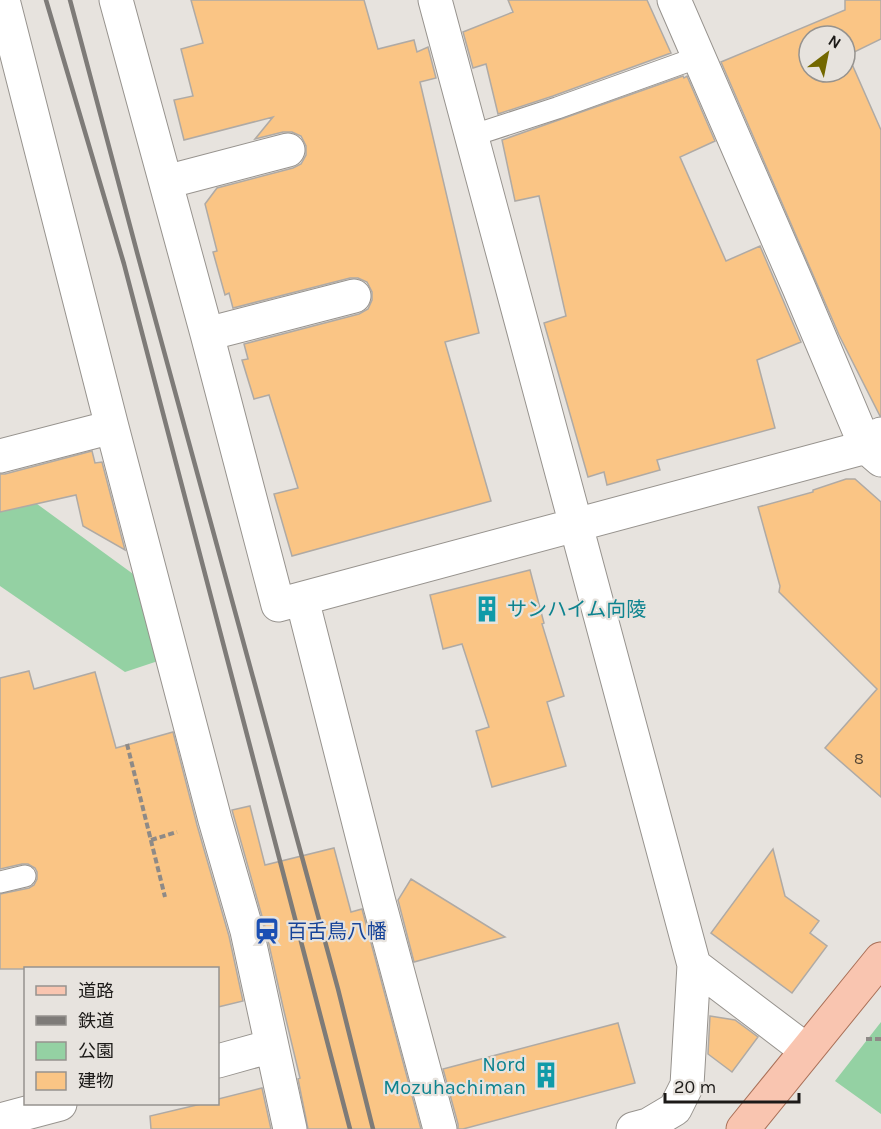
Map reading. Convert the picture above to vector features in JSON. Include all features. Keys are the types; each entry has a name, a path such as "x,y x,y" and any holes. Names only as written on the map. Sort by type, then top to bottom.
{"main road":[{"path":"743,1129 881,959"}],"street":[{"path":"3,0 112,427 215,820 247,931 290,1129"},
{"path":"116,0 278,605 876,447 800,288 674,0"},
{"path":"435,0 576,526 669,836 694,964 687,1085 675,1109 648,1125 633,1129"},
{"path":"166,182 288,150"},
{"path":"207,334 354,296"},
{"path":"0,456 112,427"},
{"path":"302,599 379,902 440,1129"},
{"path":"694,964 806,1050"},
{"path":"219,1060 272,1046"},
{"path":"0,1120 56,1105"}],"lane":[{"path":"471,136 699,57"},
{"path":"0,882 25,876"}],"path":[{"path":"127,744 165,897"}],"green space":[{"path":"0,477 140,579 161,660 125,672 0,586"},
{"path":"881,1022 881,1114 835,1081"}],"building":[{"path":"191,0 364,0 378,49 414,40 417,52 428,47 436,78 420,82 479,333 445,342 491,501 292,556 274,494 298,488 269,395 254,399 242,360 248,359 244,344 359,314 368,309 372,300 372,292 367,282 358,278 350,278 233,308 229,293 225,295 213,252 217,251 205,204 217,188 301,164 306,155 306,146 301,136 292,132 255,139 273,117 184,140 174,100 193,96 181,49 203,43"},
{"path":"508,0 647,0 671,53 498,114 486,64 473,68 463,32 513,12"},
{"path":"845,0 881,0 881,39 857,51 857,24 812,24 845,10"},
{"path":"797,30 797,84 857,84 857,75 881,130 881,416 839,335 721,62"},
{"path":"683,76 684,78 687,76 715,141 680,157 726,261 760,246 801,342 757,360 775,428 657,460 660,470 607,485 604,472 588,477 544,323 566,316 539,196 515,201 502,140"},
{"path":"92,451 95,463 102,462 125,550 83,526 76,495 0,512 0,474"},
{"path":"846,479 855,479 881,502 881,797 825,748 877,689 779,592 780,586 758,507 813,492 813,490"},
{"path":"530,570 544,623 542,624 564,696 547,702 566,766 492,787 476,731 489,727 462,644 443,649 430,595"},
{"path":"29,671 34,689 95,672 116,748 173,732 229,936 243,1001 219,1007 219,967 0,969 0,894 29,888 37,879 37,872 28,864 0,869 0,678"},
{"path":"250,806 265,865 334,848 351,912 362,909 421,1129 308,1129 298,1079 300,1078 265,927 232,810"},
{"path":"773,849 785,896 819,921 810,933 827,946 792,993 711,933"},
{"path":"411,879 505,937 414,962 398,900"},
{"path":"710,1016 735,1020 758,1037 732,1072 708,1054"},
{"name":"Nord Mozuhachiman","path":"618,1023 635,1083 458,1129 443,1069"},
{"path":"262,1088 271,1129 151,1129 150,1116 197,1105 219,1105 219,1099"}],"railway":[{"path":"46,0 124,264 350,1129"},
{"path":"70,0 338,989 373,1129"}],"place":[{"name":"サンハイム向陵","path":"487,609"},
{"name":"百舌鳥八幡","path":"267,931"},
{"name":"Nord Mozuhachiman","path":"546,1075"}]}
